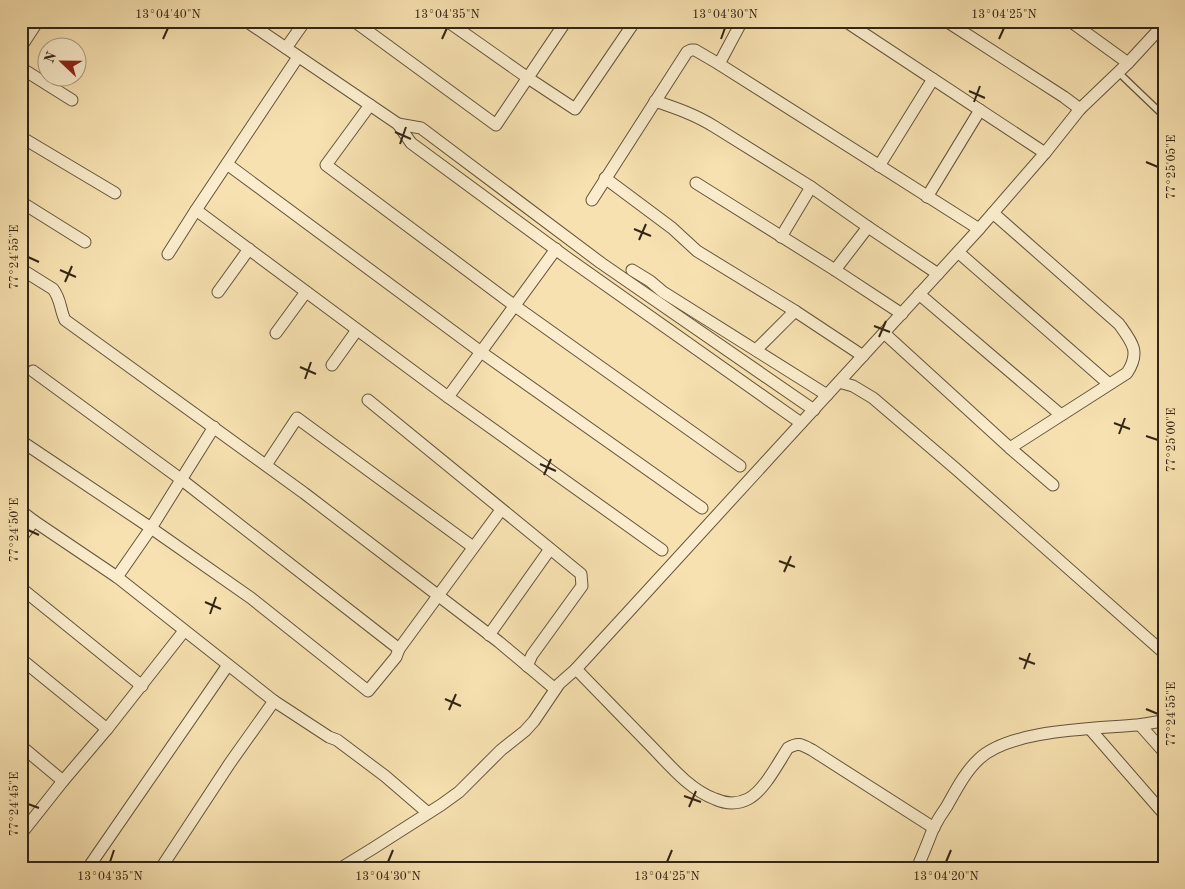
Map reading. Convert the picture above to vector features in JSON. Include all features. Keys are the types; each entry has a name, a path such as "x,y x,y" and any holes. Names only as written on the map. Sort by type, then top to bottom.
{"street":[{"path":"21,47 38,21"},
{"path":"246,21 398,124 411,143 556,250 801,423"},
{"path":"286,48 305,21"},
{"path":"354,21 496,125 565,22"},
{"path":"447,21 575,109 635,21"},
{"path":"719,64 742,21"},
{"path":"845,21 1045,153"},
{"path":"946,21 1080,109"},
{"path":"1070,21 1128,63"},
{"path":"341,868 441,805 458,792 500,750 525,731 559,684 576,669 902,314 1045,153 1080,109 1128,63 1164,24"},
{"path":"592,200 687,52 695,50 979,229"},
{"path":"168,254 298,57"},
{"path":"21,68 72,100"},
{"path":"880,166 934,79"},
{"path":"655,101 700,118 811,187 938,274"},
{"path":"370,105 326,165 515,306 740,466"},
{"path":"927,196 980,110"},
{"path":"398,124 421,128 601,263 814,410"},
{"path":"21,137 115,193"},
{"path":"227,164 481,352 702,508"},
{"path":"605,178 672,228 697,251 863,356"},
{"path":"696,183 902,314"},
{"path":"781,236 811,187"},
{"path":"21,202 85,242"},
{"path":"196,210 448,397 662,550"},
{"path":"992,213 1119,324 1132,345 1134,358 1127,373 1010,448"},
{"path":"835,270 868,227"},
{"path":"218,292 249,249"},
{"path":"448,397 556,250"},
{"path":"958,252 1109,384"},
{"path":"21,269 54,289 65,320 312,498 489,635 555,689"},
{"path":"632,270 663,292 827,395"},
{"path":"276,333 306,292"},
{"path":"919,294 1061,416"},
{"path":"756,350 794,311"},
{"path":"332,365 357,330"},
{"path":"884,333 1053,485"},
{"path":"33,371 182,480 399,649"},
{"path":"839,382 853,386 873,398 1164,653"},
{"path":"368,400 581,574 582,586 532,655 527,666"},
{"path":"266,465 297,418 473,547"},
{"path":"117,577 151,528 214,427"},
{"path":"21,441 151,528 250,598 368,691 396,657 399,649 501,510"},
{"path":"21,511 117,577 274,701 328,738 337,740 385,776 428,814"},
{"path":"21,538 34,521"},
{"path":"489,635 550,549"},
{"path":"21,588 142,686"},
{"path":"21,834 142,686 184,631"},
{"path":"21,660 107,729"},
{"path":"88,868 228,664"},
{"path":"576,669 677,772 698,790 714,799 729,803 740,802 750,798 760,791 788,748 795,744 802,745 820,755 934,828"},
{"path":"161,868 230,763 274,701"},
{"path":"917,868 934,828 962,780 979,759 997,747 1029,737 1065,731 1140,725 1164,721"},
{"path":"1140,725 1164,752"},
{"path":"1090,729 1164,814"},
{"path":"21,746 63,781"}],"lane":[{"path":"1118,72 1164,116"}]}
